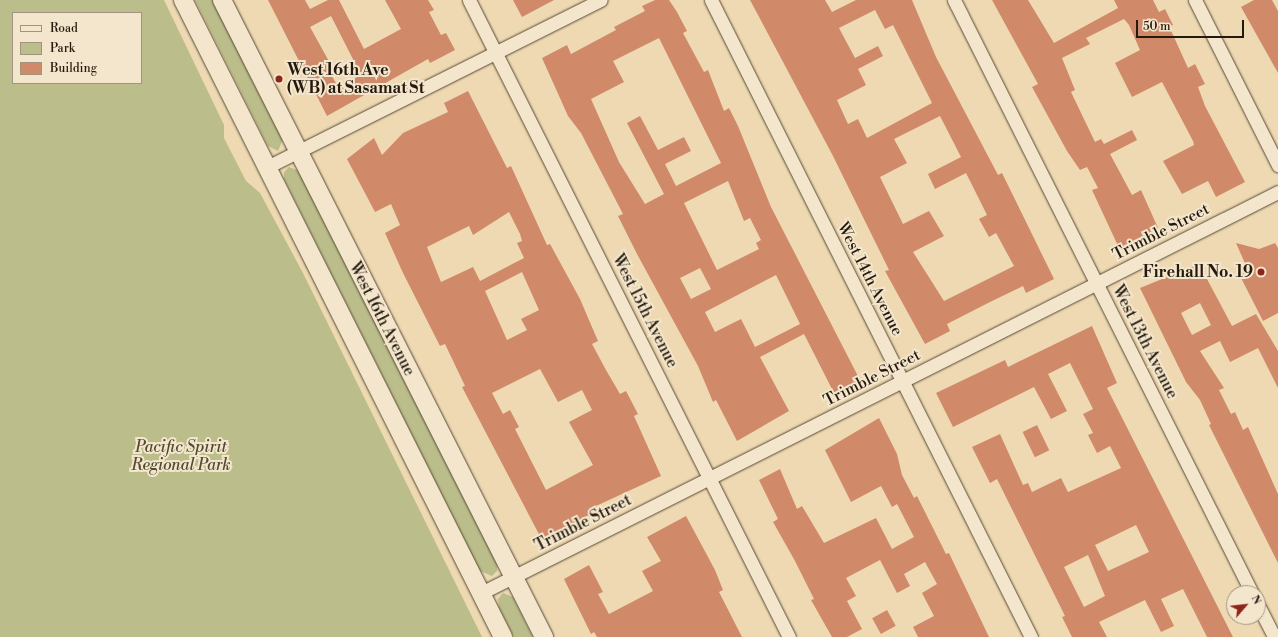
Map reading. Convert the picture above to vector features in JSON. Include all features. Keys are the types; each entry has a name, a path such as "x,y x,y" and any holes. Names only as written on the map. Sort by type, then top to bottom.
{"main road":[{"path":"183,0 503,637"},
{"name":"West 16th Avenue","path":"222,0 297,152 544,637"}],"street":[{"name":"West 15th Avenue","path":"468,0 789,637"},
{"path":"267,167 600,0"},
{"name":"West 14th Avenue","path":"711,0 1031,637"},
{"name":"West 13th Avenue","path":"954,0 1248,585"},
{"path":"1196,0 1278,165"},
{"name":"Trimble Street","path":"481,593 1278,192"},
{"path":"1266,621 1274,637"}],"green space":[{"name":"Pacific Spirit Regional Park","path":"0,0 164,0 224,125 224,138 246,181 260,193 303,273 482,637 0,637"},
{"path":"195,0 213,0 283,139 278,151 268,146"},
{"path":"289,167 299,171 497,563 497,571 492,576 480,571 284,179 284,172"},
{"path":"503,593 513,597 533,637 514,637 499,608 498,599"}],"building":[{"path":"268,0 305,0 310,9 328,0 339,0 364,49 401,29 385,0 428,0 434,10 429,12 441,35 446,33 455,50 430,63 428,59 327,116","holes":["331,16 361,75 338,87 327,67 331,65 310,27"]},
{"path":"513,0 554,0 522,17"},
{"path":"655,0 669,0 677,12 687,31 683,33 704,72 708,70 724,111 729,108 738,126 771,207 860,380 834,393 804,334 760,357 789,411 737,441 716,400 713,402 698,366 637,254 618,216 623,214 581,133 568,116 542,58 567,45 571,54 616,30 614,27 645,11 642,6","holes":["659,38 721,163 676,186 665,164 691,151 684,137 658,150 640,116 627,123 664,194 645,204 619,162 591,99 624,82 613,61","728,181 744,221 750,218 761,240 756,243 759,249 717,270 684,203","700,268 711,289 691,299 680,278","776,275 800,324 755,347 741,319 715,332 705,312"]},
{"path":"750,0 825,0 832,12 856,0 912,0 936,57 998,175 1002,173 1054,279 1026,293 1023,286 990,302 947,324 950,331 925,344 885,271 889,270 833,156","holes":["875,10 885,29 893,25 932,103 867,138 858,119 848,124 837,100 866,85 858,69 883,56 878,46 855,58 839,28","940,116 961,157 928,174 935,189 966,173 987,215 979,219 989,237 996,233 1014,266 944,301 913,252 944,236 929,211 903,224 880,177 907,163 894,139"]},
{"path":"992,0 1028,0 1054,43 1118,8 1114,0 1153,0 1159,12 1165,9 1173,25 1169,26 1188,68 1195,64 1205,84 1198,87 1205,106 1245,182 1216,197 1208,181 1182,194 1163,161 1194,145 1193,141 1162,82 1132,97 1115,63 1140,50 1129,25 1124,19 1086,38 1090,44 1062,58 1075,90 1071,92 1095,142 1101,139 1104,144 1132,130 1137,140 1110,154 1132,195 1141,190 1158,228 1119,248 1092,190 1098,188 1087,167 1080,170 1067,151 1032,87 1038,84"},
{"path":"1254,0 1272,0 1278,11 1278,73 1241,7"},
{"path":"468,91 507,168 511,166 547,245 550,244 580,299 598,341 592,344 620,394 626,391 638,414 634,416 661,476 596,506 598,510 542,540 462,387 465,386 445,344 440,346 403,273 385,233 400,225 391,204 375,212 347,159 374,138 382,155 403,133 448,112 444,103","holes":["509,212 520,234 522,241 517,243 524,258 480,281 473,267 441,282 427,247 469,226 473,235","522,272 539,310 521,319 527,330 507,340 485,291","540,369 558,402 582,390 592,410 569,422 593,465 546,490 515,429 519,427 510,410 503,414 492,393"]},
{"name":"Firehall No. 19","path":"1236,243 1259,249 1275,243 1278,248 1278,313 1263,321 1239,274 1248,270"},
{"path":"1199,264 1232,326 1256,314 1278,351 1278,388 1258,348 1230,362 1220,341 1200,351 1224,388 1219,390 1231,414 1235,412 1243,430 1248,427 1278,494 1278,563 1209,425 1211,424 1200,400 1186,382 1140,288","holes":["1200,303 1211,325 1192,335 1181,313"]},
{"path":"1092,326 1117,383 1107,388 1233,637 1207,637 1183,589 1161,599 1174,626 1161,632 1145,600 1099,622 1107,637 1072,637 1062,617 1065,616 997,479 990,483 972,447 1000,434 1023,485 1028,483 1032,492 1061,478 1068,492 1121,468 1110,446 1097,453 1088,435 1093,433 1083,414 1093,409 1070,363 1048,374 1067,411 1051,419 1034,387 953,427 936,393 1005,360 1008,367","holes":["1136,525 1149,552 1108,571 1095,545","1088,555 1105,596 1084,607 1064,567"]},
{"path":"879,418 897,454 902,475 914,498 917,496 946,554 949,553 989,637 918,637 913,627 934,616 922,593 937,584 925,562 904,574 910,586 897,593 880,560 846,578 856,596 847,601 862,629 847,637 832,637 811,600 814,599 773,522 778,519 759,480 780,469 797,509 802,506 824,543 876,518 892,549 914,537 897,504 892,507 881,486 851,502 825,450"},
{"path":"1037,425 1049,450 1035,457 1023,432"},
{"path":"686,516 715,570 723,590 719,592 742,637 597,637 594,632 591,634 564,579 589,565 603,592 598,594 609,614 653,591 642,571 661,561 647,537"},
{"path":"887,610 896,626 881,634 872,618"}],"place":[{"name":"West 16th Ave (WB) at Sasamat St","path":"279,79"},
{"name":"Firehall No. 19","path":"1261,272"}]}
